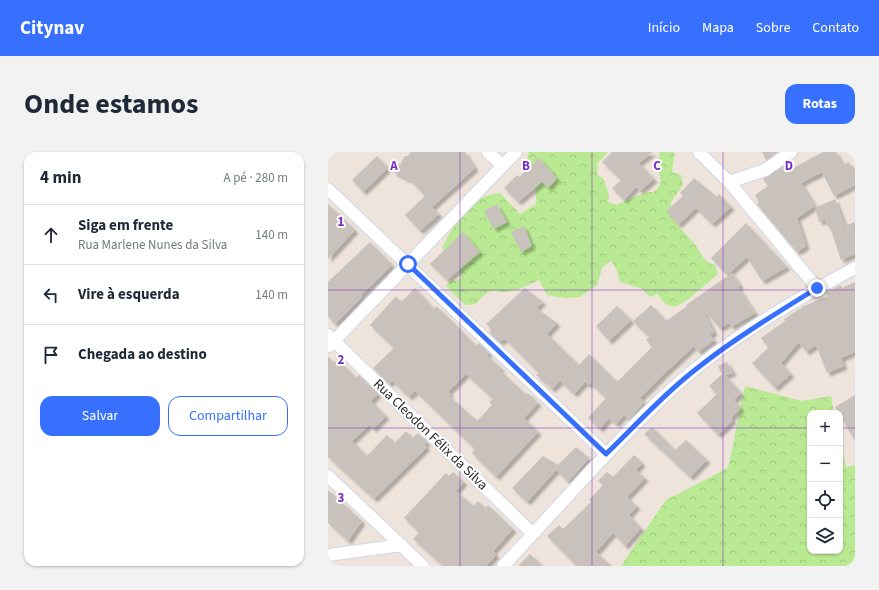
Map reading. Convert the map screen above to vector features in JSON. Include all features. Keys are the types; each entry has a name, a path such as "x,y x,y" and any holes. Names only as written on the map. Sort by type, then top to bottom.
{"street":[{"path":"488,152 502,166"},
{"path":"330,341 408,264 516,152"},
{"path":"699,152 729,182 817,288"},
{"path":"729,182 765,170 791,152"},
{"path":"328,189 606,454"},
{"path":"503,566 606,454 675,386 700,366 769,318 817,288 855,268"},
{"name":"Rua Cleodon Félix da Silva","path":"330,341 533,534"},
{"path":"328,476 423,566"},
{"path":"328,555 402,545"}],"green space":[{"path":"529,152 608,152 597,164 598,176 603,178 609,195 608,202 616,205 647,192 654,192 661,183 658,167 660,152 675,152 672,172 681,175 683,185 671,202 670,215 695,245 703,258 715,265 718,274 678,306 668,305 658,294 650,297 642,289 620,282 616,268 611,261 602,268 597,285 580,297 566,298 547,295 539,280 512,291 490,292 476,304 465,305 446,286 449,282 461,279 461,273 458,265 442,248 458,221 472,205 480,199 500,193 520,214 536,204 536,190 534,181 527,168 527,158"},
{"path":"745,386 802,401 831,396 833,410 807,410 807,554 843,554 843,454 846,467 855,465 855,566 621,566 666,500 728,468"}],"building":[{"path":"411,152 465,152 475,168 432,207 439,214 420,231 405,215 425,196 411,181 393,172 398,163 400,165 405,156 408,156"},
{"path":"612,152 653,152 639,163 654,179 640,191 636,187 624,200 612,188 621,180 602,162"},
{"path":"762,152 778,152 766,160"},
{"path":"823,152 836,152 843,165 849,162 855,174 855,185 834,196 822,172 801,183 815,206 797,218 806,246 797,252 757,204 759,202 755,195 768,186 763,179 789,162 793,168"},
{"path":"377,156 388,168 363,192 352,180"},
{"path":"539,158 557,178 548,188 542,182 518,202 504,188 517,175 519,177"},
{"path":"694,178 717,197 719,194 731,207 712,224 696,208 678,225 666,211 683,196 680,193"},
{"path":"835,199 845,226 855,222 855,254 841,260 830,227 828,227 825,220 819,222 815,208"},
{"path":"328,204 355,230 328,259"},
{"path":"497,204 507,222 494,229 484,211"},
{"path":"746,223 787,267 762,281 747,257 727,275 711,258"},
{"path":"524,226 532,246 521,252 511,232"},
{"path":"463,232 480,252 447,280 430,264"},
{"path":"370,242 392,265 361,295 362,297 335,324 328,317 328,282"},
{"path":"732,273 740,285 738,287 755,313 731,327 729,323 720,328 703,310 714,332 710,335 714,340 698,352 694,346 665,373 640,398 644,402 629,420 624,415 616,424 609,418 600,429 588,418 606,398 590,383 588,385 585,382 574,394 560,381 552,389 536,375 539,373 505,339 499,342 489,332 492,330 486,324 525,288 543,302 536,308 557,323 547,334 579,365 589,354 617,382 652,347 646,340 649,337 633,321 651,305 666,321"},
{"path":"855,282 855,352 841,358 844,366 827,373 816,345 806,352 799,342 781,363 791,374 775,388 752,363 768,348 761,338 785,321 784,319 804,306 828,296 826,292 841,285 842,288"},
{"path":"415,288 434,309 436,306 476,346 479,343 489,353 487,355 501,368 500,370 526,395 528,393 538,403 524,418 538,432 496,477 472,453 475,449 415,391 409,397 392,381 389,384 373,368 394,348 370,325 396,296 401,302","holes":["466,374 493,399 489,402 492,405 477,421 449,396 451,394 448,392"]},
{"path":"617,306 631,320 609,341 596,326"},
{"path":"328,356 334,363 338,359 356,378 359,375 378,394 371,401 386,416 373,429 369,425 352,441 367,456 387,435 395,443 406,431 413,438 418,433 427,442 424,445 427,447 374,499 328,457"},
{"path":"727,362 733,373 725,375 741,393 734,400 741,408 731,418 733,420 718,435 697,413 717,394 709,386 722,374 718,366"},
{"path":"855,395 855,441 843,421 843,410 837,410 835,407"},
{"path":"652,427 675,450 686,440 707,460 690,477 644,434"},
{"path":"576,447 589,458 568,482 556,470 527,502 512,488 543,456 558,465"},
{"path":"634,455 642,463 636,470 645,478 627,497 637,506 629,515 641,528 625,546 613,533 596,552 611,566 577,566 547,536 559,525 563,529 591,502 589,500 603,485 598,481 607,472 613,477"},
{"path":"453,472 464,482 456,491 474,506 478,501 486,508 488,505 513,529 493,551 496,555 486,566 443,566 413,539 419,532 404,518 446,473 449,476"},
{"path":"328,490 362,521 348,541 328,523"},
{"path":"530,554 543,566 518,566"}],"route":[{"path":"408,264 606,454 675,386 700,366 732,342 817,288"}]}
